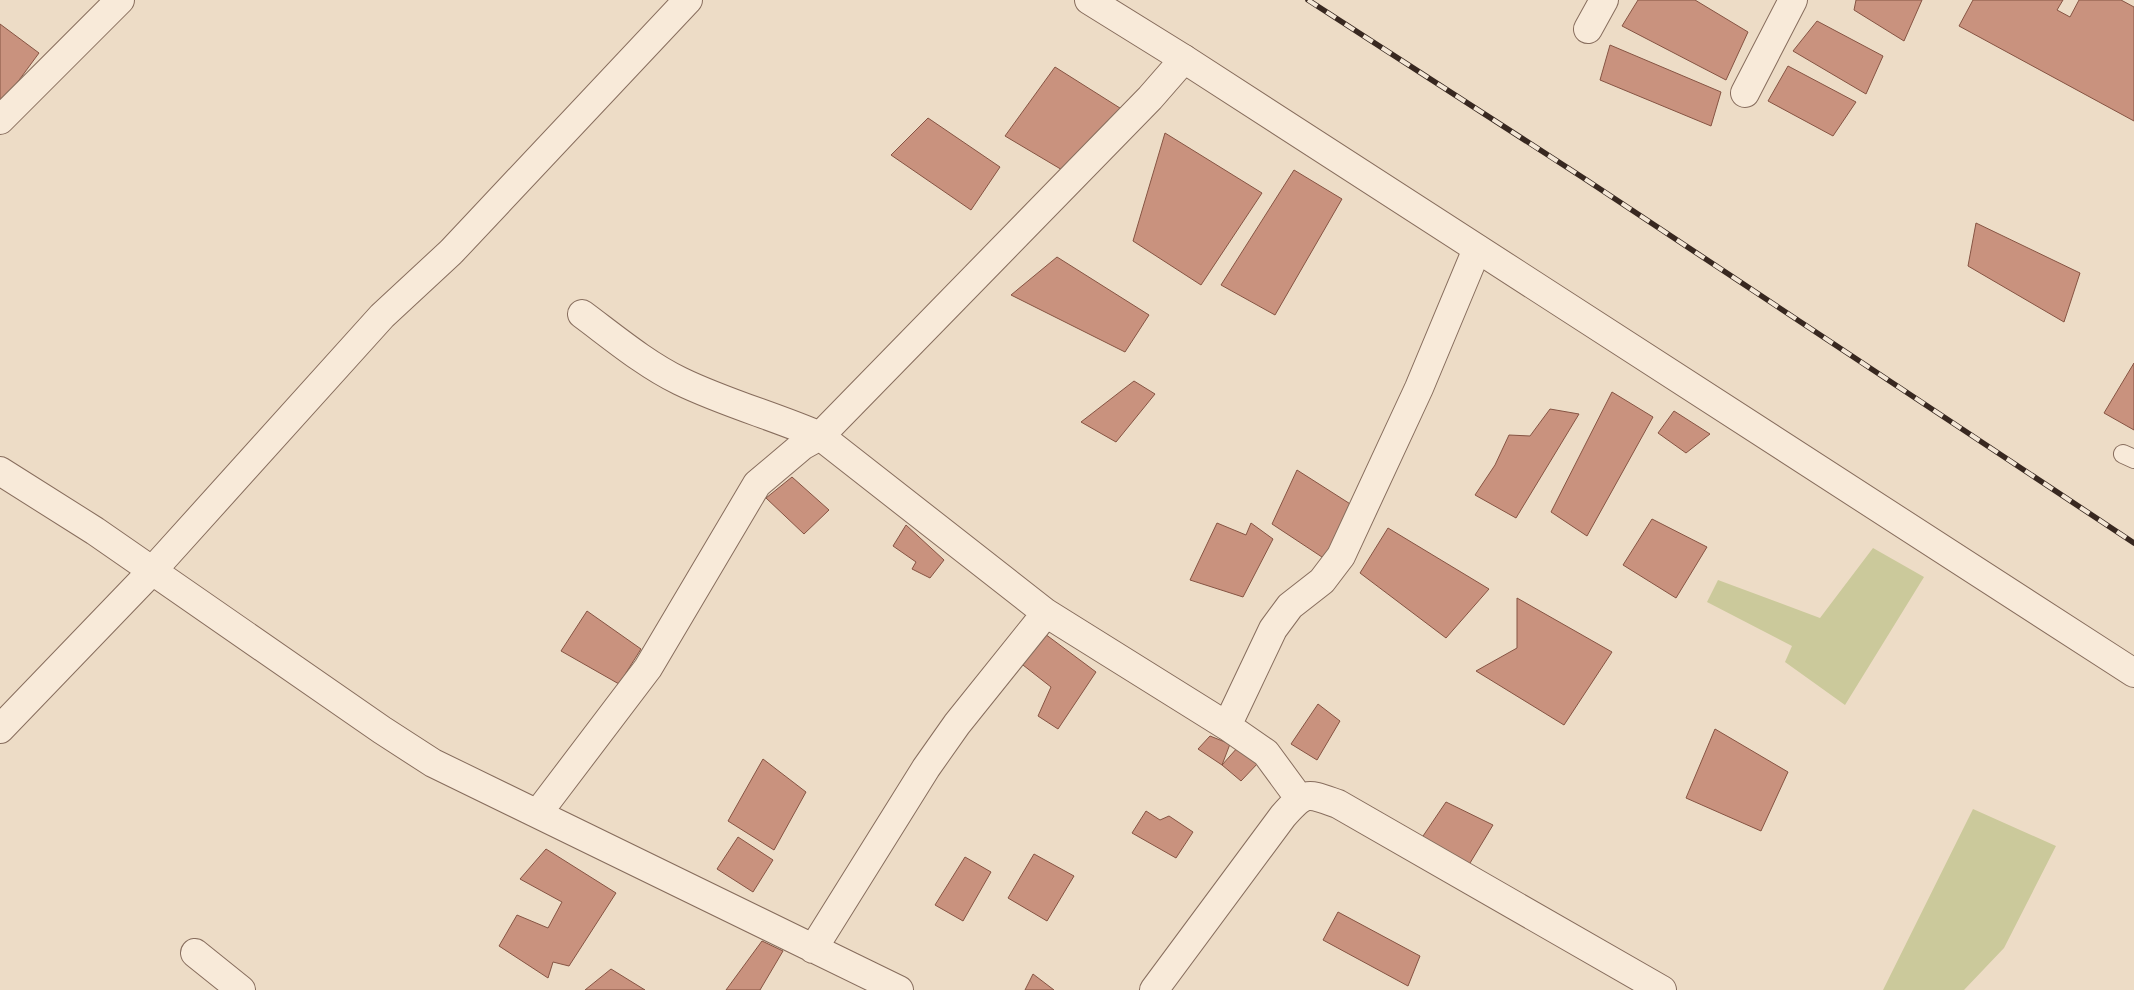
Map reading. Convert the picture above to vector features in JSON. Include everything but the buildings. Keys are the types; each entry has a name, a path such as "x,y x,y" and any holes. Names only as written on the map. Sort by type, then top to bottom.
{"street":[{"path":"0,120 120,0"},
{"path":"0,729 152,571 382,316 451,252 688,0"},
{"path":"1089,0 1184,59 2132,670"},
{"path":"1588,29 1604,0"},
{"path":"1745,93 1793,0"},
{"path":"538,813 648,668 757,484 802,446 820,436 1150,98 1184,59"},
{"path":"1228,726 1273,629 1290,606 1322,582 1341,556 1419,388 1477,249"},
{"path":"582,314 650,363 678,380 717,398 781,419 820,436 1046,613 1228,726 1266,753 1299,798"},
{"path":"0,471 96,531 418,754 899,990"},
{"path":"813,949 952,731 1046,613"},
{"path":"1154,990 1273,829 1299,798 1312,795 1338,804 1662,990"},
{"path":"195,954 241,990"}],"shaded area":[{"path":"1873,548 1924,577 1845,705 1785,662 1792,646 1707,602 1718,580 1820,618"},
{"path":"1973,809 2056,846 2004,948 1964,990 1883,990"}],"railway":[{"path":"1308,0 1585,179 2134,543"}]}
